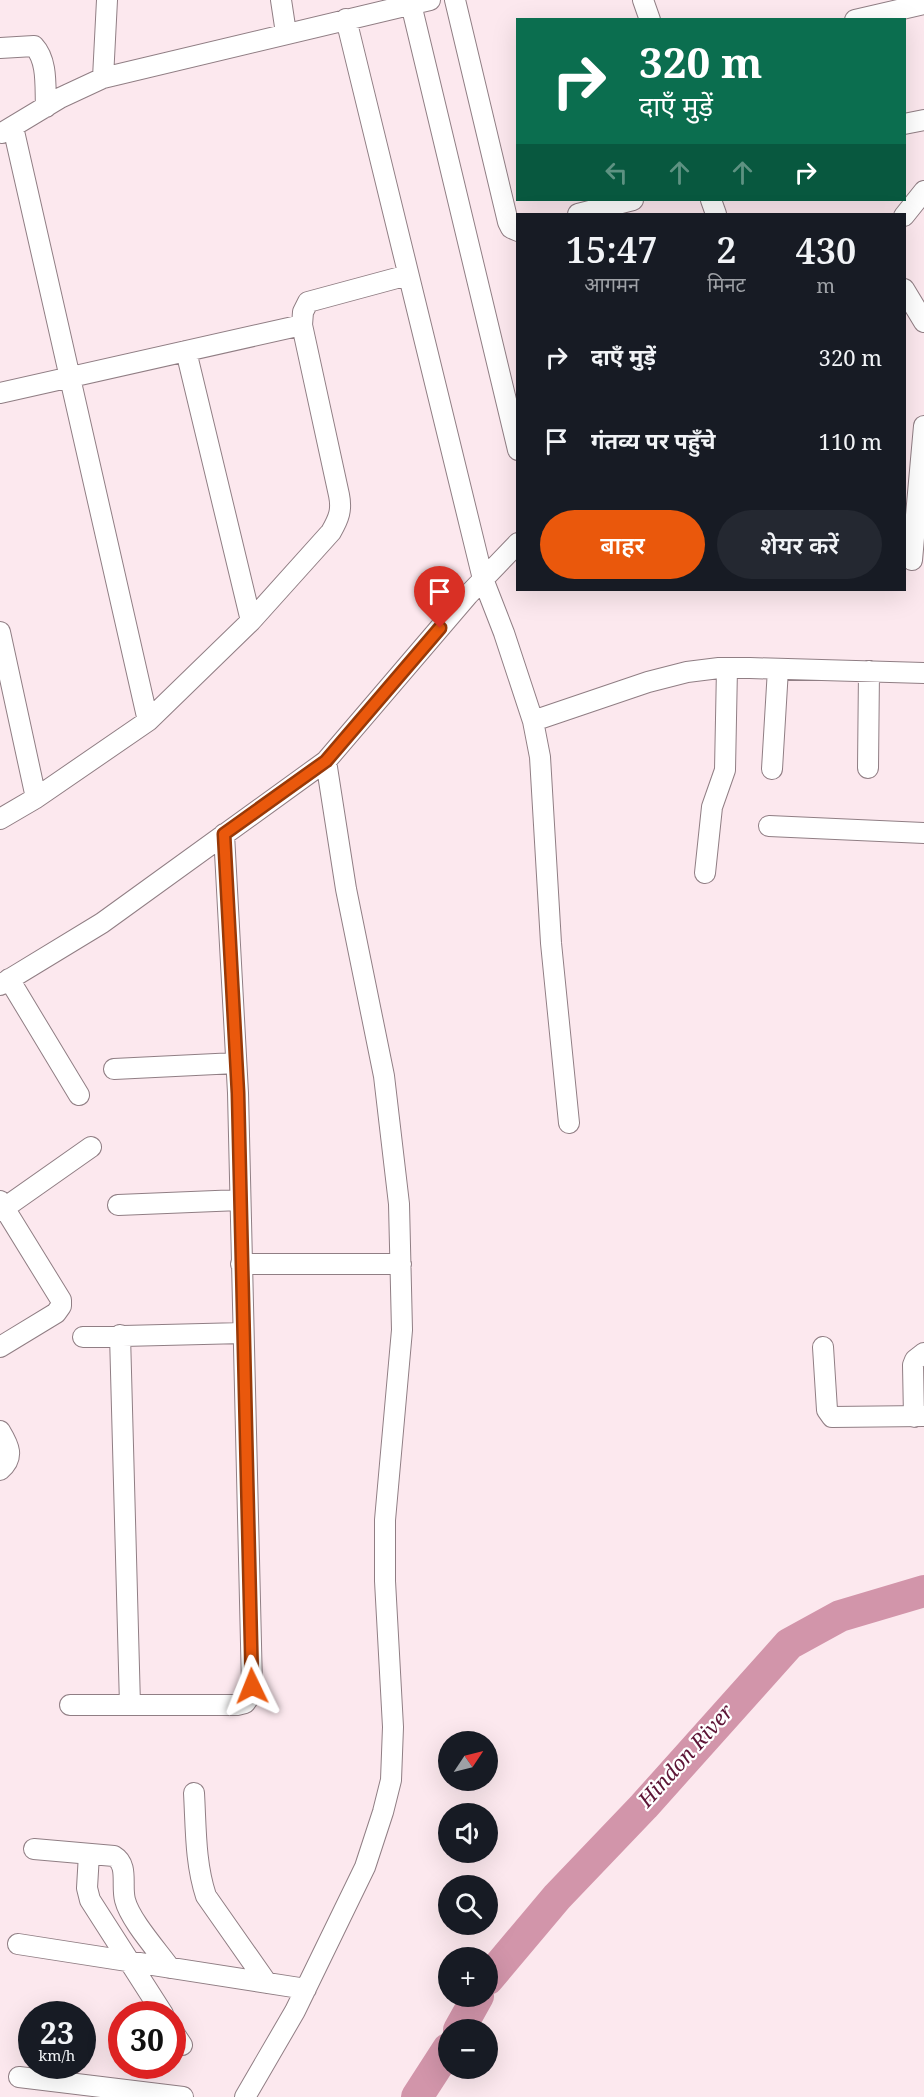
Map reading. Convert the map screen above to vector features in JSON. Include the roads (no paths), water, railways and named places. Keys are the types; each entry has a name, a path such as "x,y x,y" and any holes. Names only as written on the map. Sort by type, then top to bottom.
{"street":[{"path":"104,78 107,0"},
{"path":"281,0 286,33"},
{"path":"454,0 508,222 511,228 516,230"},
{"path":"643,0 649,18"},
{"path":"148,721 70,377 6,131 46,106 104,78 420,2 516,441"},
{"path":"864,18 924,4"},
{"path":"346,19 483,579 504,633 533,721 540,757 551,943 569,1123"},
{"path":"0,48 34,46 40,52 46,106"},
{"path":"906,124 924,120"},
{"path":"906,214 924,191"},
{"path":"584,213 629,201"},
{"path":"0,819 36,798 148,721 251,621 331,532 339,519 341,508 302,325 304,307 308,302 408,274"},
{"path":"906,293 924,322"},
{"path":"0,393 302,325"},
{"path":"186,351 251,621"},
{"path":"912,560 924,426"},
{"path":"79,1095 5,982 102,923 326,761 483,579 516,545"},
{"path":"0,632 3,661 36,798"},
{"path":"533,721 648,682 687,672 727,668 924,673"},
{"path":"705,873 712,807 725,770 727,668"},
{"path":"772,769 778,669"},
{"path":"868,768 869,672"},
{"path":"245,2097 306,1989 365,1867 391,1780 393,1727 385,1520 402,1330 399,1204 384,1076 346,889 326,761"},
{"path":"769,826 924,832"},
{"path":"70,1705 237,1705 245,1703 250,1696 252,1686 236,1063 224,834"},
{"path":"114,1069 236,1063"},
{"path":"0,1347 56,1313 61,1306 57,1293 1,1207 91,1148"},
{"path":"118,1205 240,1200"},
{"path":"241,1264 401,1264"},
{"path":"83,1337 243,1333"},
{"path":"120,1335 130,1705"},
{"path":"823,1347 827,1410 832,1417 919,1416 913,1365 915,1360 924,1353"},
{"path":"0,1431 10,1451 9,1460 0,1470"},
{"path":"195,1793 201,1882 206,1896 267,1983"},
{"path":"34,1849 119,1858 123,1868 125,1899 129,1912 170,1968"},
{"path":"89,1854 87,1888 94,1909 155,2001"},
{"path":"18,1944 306,1989"},
{"path":"35,2079 183,2097"}],"waterway":[{"name":"Hindon River","path":"498,1967 557,1897 644,1806 789,1644 840,1616 924,1591"},
{"name":"Hindon River","path":"465,2019 472,2007"},
{"name":"Hindon River","path":"417,2097 438,2064"}]}
